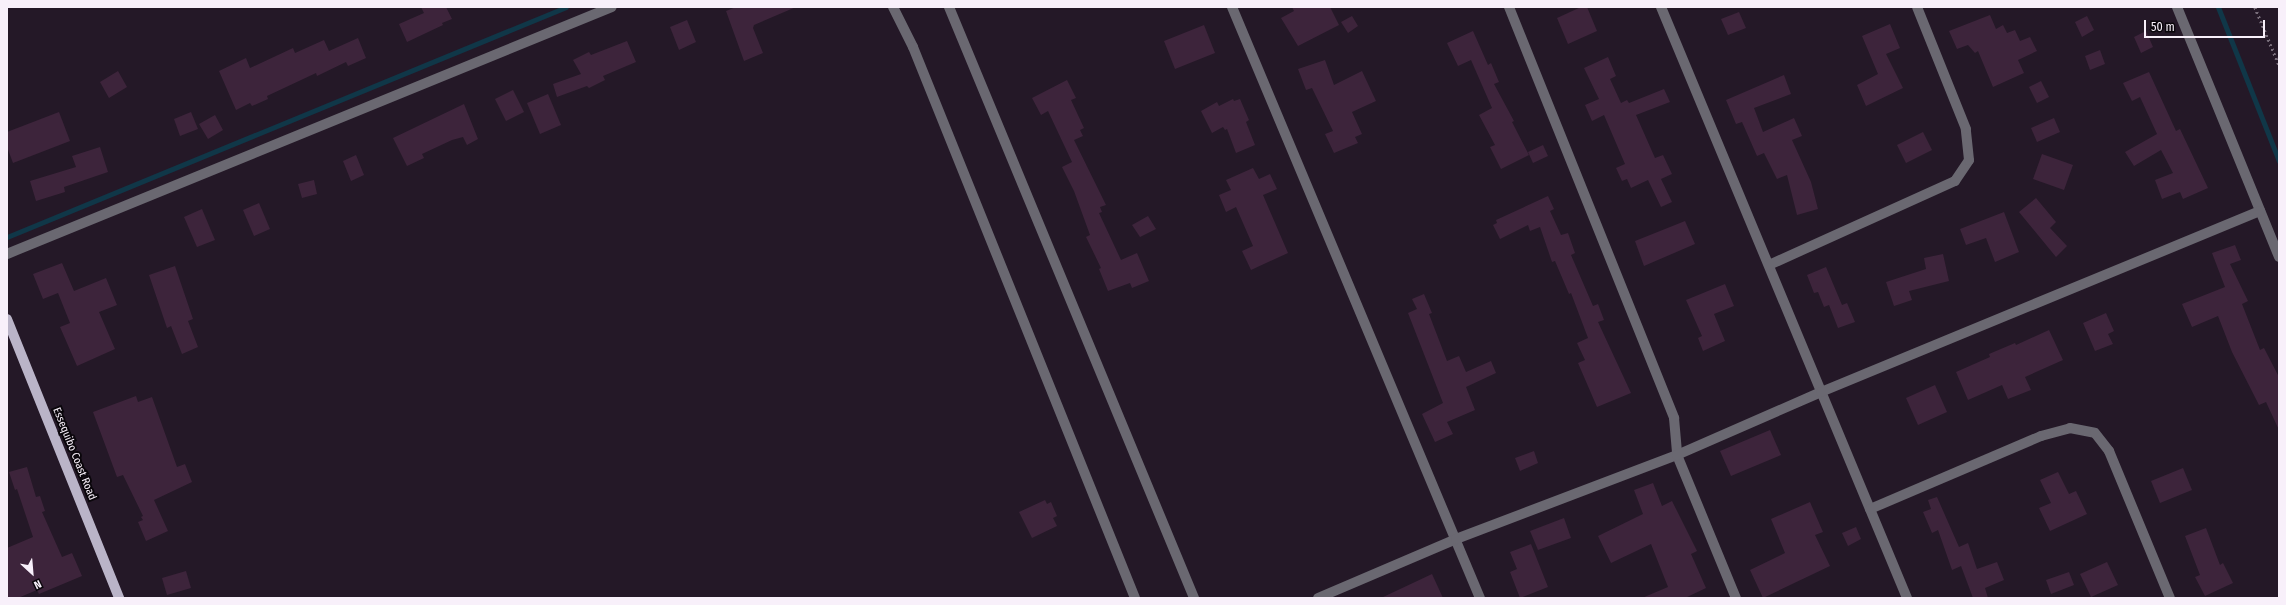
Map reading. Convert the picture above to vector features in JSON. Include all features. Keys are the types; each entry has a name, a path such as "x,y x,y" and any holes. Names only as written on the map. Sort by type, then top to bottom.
{"main road":[{"name":"Essequibo Coast Road","path":"7,319 120,598"}],"street":[{"path":"7,254 612,7"},
{"path":"893,7 913,47 1135,598"},
{"path":"949,7 1194,598"},
{"path":"1232,7 1480,598"},
{"path":"1510,7 1674,418 1677,456 1736,598"},
{"path":"1662,7 1907,598"},
{"path":"1769,265 1955,181 1969,160 1966,129 1917,7"},
{"path":"2177,7 2279,257"},
{"path":"1318,598 1456,540 1677,456 1821,392 2260,211"},
{"path":"1870,509 2041,436 2070,428 2095,433 2109,451 2170,598"}],"path":[{"path":"2255,7 2279,65"}],"building":[{"path":"421,7 446,7 452,19 442,23 443,25 407,42 399,24 424,13"},
{"path":"736,7 796,7 754,25 753,28 763,53 744,61 726,11"},
{"path":"1292,7 1330,7 1339,25 1298,46 1281,18 1294,11"},
{"path":"1581,7 1587,7 1597,31 1568,44 1557,18"},
{"path":"1739,12 1746,28 1728,35 1721,19"},
{"path":"1990,15 1996,29 2003,25 2007,33 2015,30 2020,41 2030,37 2037,51 2018,60 2024,73 1993,87 1978,51 1975,53 1968,45 1957,49 1949,31"},
{"path":"1352,16 1358,26 1348,33 1341,22"},
{"path":"2087,16 2094,30 2082,37 2075,22"},
{"path":"687,20 696,42 679,50 670,27"},
{"path":"1890,24 1900,48 1886,54 1903,88 1866,106 1857,85 1878,74 1862,36"},
{"path":"1204,25 1215,53 1175,69 1164,41"},
{"path":"1473,31 1488,65 1491,63 1499,82 1494,84 1514,121 1512,122 1529,155 1501,169 1490,147 1495,145 1479,115 1492,108 1471,60 1458,66 1447,43"},
{"path":"2146,31 2153,47 2141,53 2134,37"},
{"path":"358,38 366,58 348,66 346,62 317,76 316,73 267,96 268,99 252,106 250,103 236,110 219,71 246,58 250,68 293,48 295,53 324,40 329,51"},
{"path":"627,41 636,62 603,76 605,80 589,88 587,86 557,97 553,84 581,74 573,60 589,52 591,55"},
{"path":"2100,50 2105,64 2090,70 2085,56"},
{"path":"1608,57 1616,76 1610,79 1621,103 1627,100 1629,103 1664,89 1670,102 1636,115 1655,158 1663,155 1672,174 1661,179 1672,202 1661,207 1648,180 1631,188 1627,179 1622,181 1616,168 1625,164 1604,115 1592,121 1585,105 1599,99 1584,68"},
{"path":"1325,60 1334,85 1362,71 1376,101 1352,112 1362,134 1355,137 1358,143 1334,153 1325,134 1333,131 1312,88 1306,90 1298,69"},
{"path":"118,71 127,87 109,98 100,82"},
{"path":"2149,72 2176,131 2180,129 2208,188 2183,199 2180,192 2162,199 2155,180 2173,173 2161,150 2134,166 2125,152 2157,134 2140,97 2132,101 2123,83"},
{"path":"1784,75 1791,94 1754,108 1763,132 1794,118 1802,136 1792,140 1811,182 1818,209 1797,215 1787,175 1777,179 1764,153 1757,156 1742,122 1736,124 1726,100"},
{"path":"1067,80 1076,98 1071,100 1084,128 1080,130 1083,136 1074,140 1106,205 1100,207 1102,212 1099,213 1121,260 1137,253 1149,281 1132,288 1130,283 1108,291 1099,269 1101,268 1086,237 1090,235 1074,191 1062,167 1072,162 1048,111 1041,115 1032,98"},
{"path":"2041,81 2049,97 2037,103 2029,87"},
{"path":"513,90 524,112 506,121 495,99"},
{"path":"548,94 561,125 540,134 527,103"},
{"path":"1233,99 1234,101 1240,99 1249,120 1246,122 1255,145 1236,153 1227,129 1225,130 1223,127 1212,133 1201,111 1217,102 1219,106"},
{"path":"464,104 478,139 467,145 463,137 452,140 422,154 424,158 407,166 393,138"},
{"path":"59,112 70,141 13,163 7,147 7,132"},
{"path":"191,112 198,129 180,136 174,119"},
{"path":"215,115 223,130 208,139 199,124"},
{"path":"2054,118 2060,132 2037,142 2031,128"},
{"path":"1923,132 1932,150 1906,163 1897,145"},
{"path":"1543,145 1548,156 1533,163 1528,152"},
{"path":"100,147 108,172 64,187 65,192 36,201 30,181 76,167 72,156"},
{"path":"2042,154 2073,165 2064,190 2033,179"},
{"path":"356,155 364,175 351,181 343,161"},
{"path":"1253,168 1259,179 1270,174 1277,189 1263,195 1288,253 1251,270 1242,251 1253,246 1236,207 1226,212 1219,195 1231,190 1226,180"},
{"path":"314,180 317,194 302,198 298,184"},
{"path":"1548,196 1554,209 1550,211 1561,235 1568,233 1575,253 1571,255 1593,306 1598,304 1604,320 1598,322 1631,393 1597,407 1578,363 1585,360 1577,343 1588,338 1571,293 1569,294 1555,261 1552,262 1540,227 1530,231 1528,225 1500,239 1493,225 1497,223 1496,220"},
{"path":"2036,198 2056,222 2050,228 2067,246 2056,257 2019,212"},
{"path":"259,203 270,229 254,236 243,210"},
{"path":"202,209 215,240 197,247 184,217"},
{"path":"2004,212 2019,252 1995,262 1986,238 1966,245 1960,229"},
{"path":"1148,216 1156,229 1140,237 1132,225"},
{"path":"1685,221 1695,244 1644,266 1635,241"},
{"path":"2235,245 2241,260 2230,264 2248,301 2242,304 2260,350 2264,348 2279,377 2279,430 2266,402 2259,405 2232,352 2218,316 2192,327 2182,304 2225,287 2212,253"},
{"path":"1943,254 1949,281 1909,291 1912,300 1894,306 1886,282 1926,269 1924,258"},
{"path":"62,263 74,291 106,278 117,305 99,312 115,349 77,366 60,327 70,323 58,293 43,299 33,274"},
{"path":"175,266 193,319 188,321 198,347 182,354 171,326 167,328 149,275"},
{"path":"1826,267 1842,305 1847,303 1855,322 1838,328 1829,305 1824,307 1818,292 1814,293 1807,275"},
{"path":"1725,284 1734,306 1714,314 1725,341 1703,351 1698,338 1702,336 1686,300"},
{"path":"1424,294 1432,313 1429,314 1447,361 1459,356 1466,372 1491,361 1496,373 1466,387 1475,410 1447,422 1453,434 1435,442 1422,414 1443,403 1408,313 1417,309 1412,299"},
{"path":"2106,313 2114,331 2108,334 2113,344 2095,351 2083,323"},
{"path":"2049,330 2063,360 2025,377 2031,390 2008,399 2002,385 1968,400 1956,372 1990,357 1989,354 2015,343 2016,345"},
{"path":"1935,385 1947,412 1918,425 1906,398"},
{"path":"136,396 138,402 152,397 177,467 185,464 192,482 154,500 168,531 146,541 138,522 143,520 141,517 143,516 123,475 117,477 93,412"},
{"path":"1770,430 1781,455 1731,476 1720,451"},
{"path":"1534,451 1538,463 1520,471 1515,458"},
{"path":"27,467 36,497 40,496 45,511 42,512 62,557 72,553 82,576 39,594 37,590 18,598 7,598 7,548 33,537 17,489 15,490 9,472"},
{"path":"2183,468 2192,490 2160,503 2151,481"},
{"path":"2058,472 2069,494 2076,491 2087,514 2050,531 2039,508 2051,503 2040,480"},
{"path":"1653,483 1662,506 1672,501 1697,551 1691,554 1706,588 1685,598 1642,598 1668,587 1651,544 1611,563 1598,536 1643,514 1634,490"},
{"path":"1937,497 1959,547 1968,543 1977,569 1997,562 2004,580 1985,588 1988,598 1973,598 1961,566 1952,570 1938,530 1932,533 1923,512 1931,509 1928,500"},
{"path":"1045,500 1047,504 1051,502 1057,516 1053,518 1057,526 1032,538 1019,512"},
{"path":"1810,502 1823,532 1815,535 1830,566 1763,598 1750,570 1785,553 1771,519"},
{"path":"1564,518 1571,538 1538,550 1530,531"},
{"path":"1856,527 1861,539 1848,546 1842,533"},
{"path":"2206,528 2220,565 2223,563 2233,583 2205,596 2195,577 2200,575 2185,536"},
{"path":"1531,544 1548,587 1520,598 1510,572 1517,569 1510,552"},
{"path":"2107,562 2118,585 2091,597 2080,574"},
{"path":"186,571 191,588 167,595 162,578"},
{"path":"2069,572 2074,585 2051,594 2046,580"},
{"path":"1432,574 1443,598 1381,598"}],"waterway":[{"path":"7,237 566,7"},
{"path":"2218,7 2279,161"}]}
